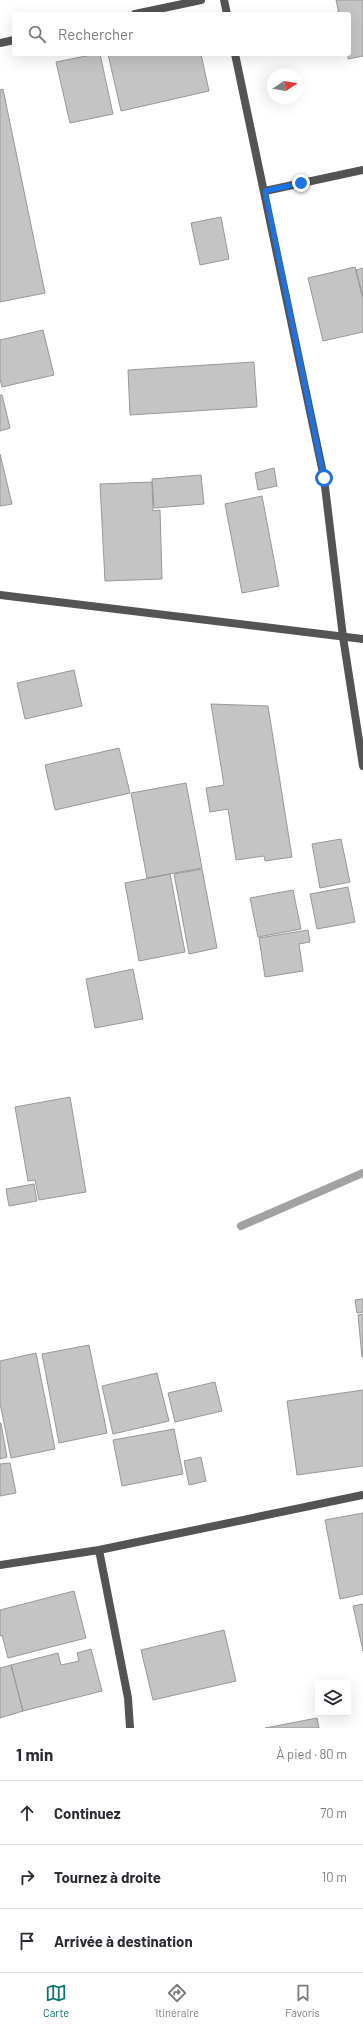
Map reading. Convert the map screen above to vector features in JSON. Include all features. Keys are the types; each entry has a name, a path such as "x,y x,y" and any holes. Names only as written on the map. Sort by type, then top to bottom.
{"street":[{"path":"144,12 201,0"},
{"path":"224,0 227,12"},
{"path":"0,43 12,40"},
{"path":"235,56 265,191 324,478 343,637 363,766"},
{"path":"265,191 363,170"},
{"path":"0,595 363,639"},
{"path":"0,1565 99,1550 363,1495"},
{"path":"99,1550 128,1698 130,1728"}],"building":[{"path":"336,0 363,0 363,56 348,59 348,56 351,56 351,12 339,12"},
{"path":"86,56 100,56 113,114 70,123 56,62"},
{"path":"108,56 201,56 209,91 121,111"},
{"path":"3,89 45,293 0,302 0,90"},
{"path":"221,217 229,259 200,265 191,223"},
{"path":"355,267 363,300 363,332 323,341 308,278"},
{"path":"363,268 363,297 356,270"},
{"path":"43,330 54,375 2,387 0,379 0,340"},
{"path":"254,362 257,407 130,415 128,370"},
{"path":"0,395 2,395 10,428 0,431"},
{"path":"0,454 12,504 0,506"},
{"path":"274,468 277,486 258,490 255,473"},
{"path":"201,475 204,504 154,508 152,479"},
{"path":"152,482 153,511 160,510 162,579 105,581 100,484"},
{"path":"262,496 279,586 242,593 225,504"},
{"path":"74,670 82,706 25,719 17,683"},
{"path":"211,704 268,706 292,857 265,861 264,856 236,860 228,809 210,812 206,788 224,785"},
{"path":"119,748 130,793 55,810 45,765"},
{"path":"186,783 202,868 147,878 131,793"},
{"path":"341,839 350,882 320,888 312,844"},
{"path":"202,869 217,948 189,954 174,874"},
{"path":"170,874 185,952 139,961 125,883"},
{"path":"348,887 355,922 317,929 310,894"},
{"path":"293,890 301,929 258,937 250,898"},
{"path":"308,930 310,942 299,944 303,971 265,977 259,938"},
{"path":"133,969 143,1019 95,1028 86,979"},
{"path":"70,1097 86,1192 39,1200 35,1180 28,1181 15,1107"},
{"path":"34,1184 37,1201 9,1206 6,1189"},
{"path":"363,1299 363,1312 357,1313 355,1300"},
{"path":"363,1314 363,1357 362,1357 358,1315"},
{"path":"89,1345 107,1433 59,1443 42,1354"},
{"path":"36,1353 55,1449 11,1458 0,1403 0,1361"},
{"path":"157,1373 169,1421 113,1434 102,1386"},
{"path":"215,1382 222,1411 175,1422 168,1393"},
{"path":"363,1390 363,1466 297,1475 287,1401"},
{"path":"0,1423 7,1457 0,1459"},
{"path":"174,1429 183,1474 122,1486 113,1440"},
{"path":"201,1457 206,1481 189,1485 184,1461"},
{"path":"10,1463 16,1493 0,1496 0,1464"},
{"path":"363,1513 363,1594 340,1599 325,1520"},
{"path":"74,1591 86,1638 8,1658 2,1635 0,1636 0,1610"},
{"path":"363,1604 363,1651 353,1606"},
{"path":"224,1630 236,1681 153,1700 141,1650"},
{"path":"91,1649 102,1691 23,1711 11,1665 58,1653 61,1665 79,1661 77,1653"},
{"path":"11,1665 23,1711 0,1718 0,1668"},
{"path":"317,1718 319,1728 265,1728"}],"waterway":[{"path":"241,1226 363,1173"}],"route":[{"path":"301,183 265,191 324,478"}]}
